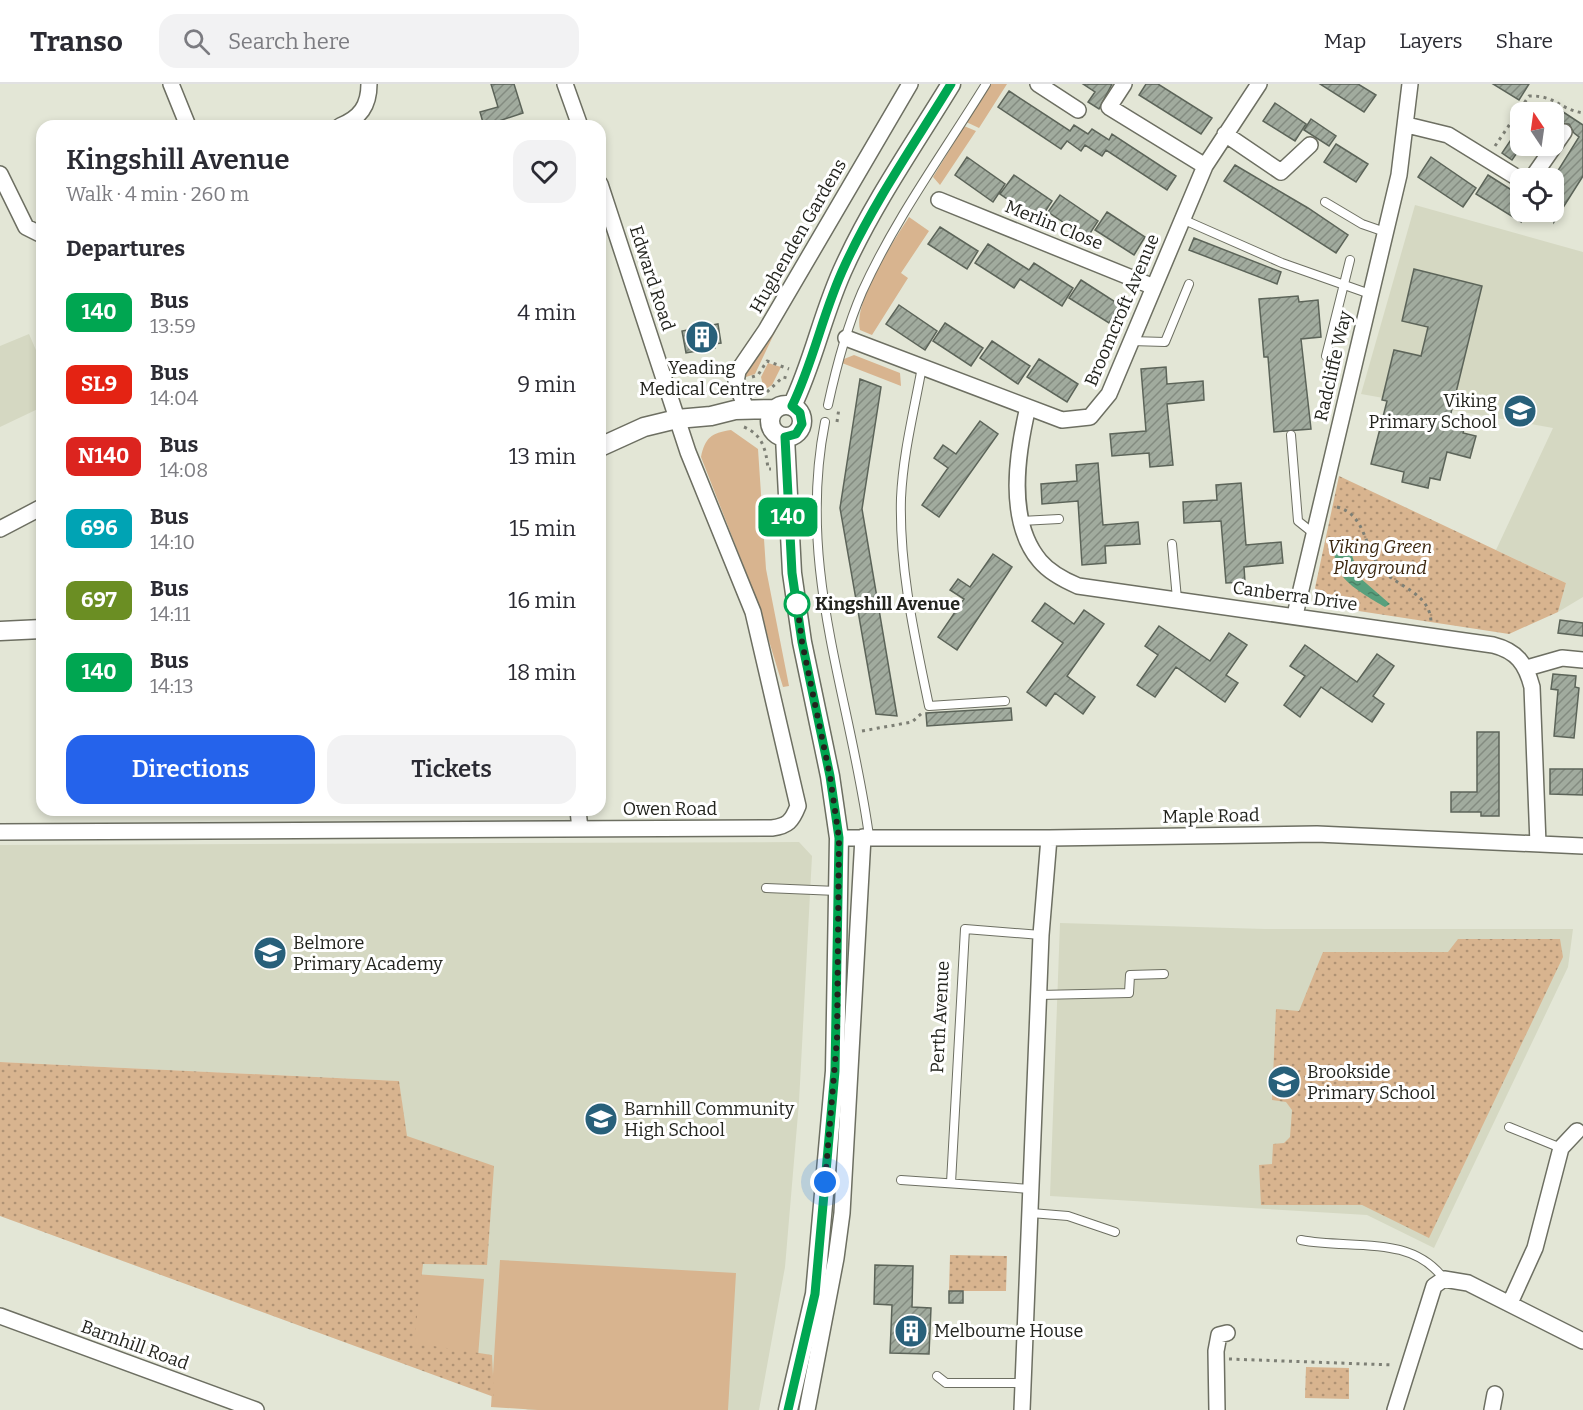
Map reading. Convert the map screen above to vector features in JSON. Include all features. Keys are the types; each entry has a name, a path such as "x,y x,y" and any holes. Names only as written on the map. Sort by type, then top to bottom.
{"street":[{"path":"171,84 186,120"},
{"path":"355,120 365,107 369,84"},
{"path":"565,84 578,120"},
{"name":"Hughenden Gardens","path":"736,383 738,371 766,330 910,84"},
{"path":"606,444 644,427 677,419 711,416 720,412 741,416 778,413 800,413 802,424 796,434 785,437 775,433 778,413 807,375 844,266 879,201 951,84"},
{"path":"1038,84 1077,110"},
{"path":"1124,84 1108,107 1205,166"},
{"name":"Broomcroft Avenue","path":"846,338 1062,420 1090,417 1109,394 1205,166 1259,84"},
{"name":"Radcliffe Way","path":"1295,615 1399,175 1407,126 1410,84"},
{"path":"1407,126 1448,135 1510,172"},
{"path":"1225,134 1281,172 1310,145"},
{"path":"0,174 3,190 26,228 36,232"},
{"name":"Merlin Close","path":"939,200 1154,287"},
{"name":"Edward Road","path":"606,219 677,419"},
{"path":"736,383 741,416"},
{"name":"Canberra Drive","path":"1028,407 1019,444 1021,521 1028,543 1040,561 1057,576 1078,586 1431,634 1506,648 1527,668"},
{"path":"711,416 719,420 778,413"},
{"name":"Owen Road","path":"0,832 785,826 793,818 798,806 753,612 688,452 677,419"},
{"path":"785,437 789,465 789,523 802,642 830,776 839,838 835,1071 815,1294 788,1410"},
{"path":"0,528 36,510"},
{"path":"0,631 36,629"},
{"path":"1538,844 1532,687 1527,668 1562,658 1583,660"},
{"path":"579,816 580,829"},
{"name":"Maple Road","path":"839,838 1317,834 1583,846"},
{"path":"807,1410 837,1258 842,1213 866,837"},
{"path":"1022,1410 1041,935 1049,838"},
{"path":"1509,1303 1535,1248 1561,1148 1577,1131"},
{"path":"1395,1410 1434,1286 1444,1279 1468,1283 1583,1341"},
{"name":"Barnhill Road","path":"0,1316 250,1409"},
{"path":"1217,1410 1216,1359 1219,1335 1227,1333"},
{"path":"1492,1410 1495,1394"}],"lane":[{"path":"828,405 846,338 862,294 880,256 986,84"},
{"path":"1325,202 1362,224 1384,232"},
{"path":"1182,219 1282,263 1370,294"},
{"path":"1326,356 1350,260"},
{"path":"1131,341 1165,342 1189,284"},
{"path":"922,367 905,458 902,547 912,626 929,706 1005,701"},
{"path":"825,422 816,523 828,638 851,732 866,837"},
{"path":"1291,435 1298,520 1313,533"},
{"path":"1021,521 1059,519"},
{"path":"789,523 816,523"},
{"path":"1172,544 1177,599"},
{"path":"766,888 838,891"},
{"name":"Perth Avenue","path":"951,1183 964,929 1041,935"},
{"path":"1039,995 1129,993 1130,975 1164,974"},
{"path":"1509,1127 1561,1148"},
{"path":"901,1180 1032,1189"},
{"path":"1031,1213 1068,1216 1115,1232"},
{"path":"1301,1240 1400,1249 1424,1259 1444,1279"},
{"path":"937,1376 946,1383 1023,1383"}],"path":[{"path":"1488,157 1529,96 1545,95 1571,111 1583,113"},
{"path":"736,383 758,375 766,361 790,370"},
{"path":"741,416 762,439 767,460"},
{"path":"1320,504 1340,507 1356,519 1379,566 1416,594 1430,610 1431,634"},
{"path":"851,732 912,722 929,706"},
{"path":"1216,1359 1407,1366"}],"shaded area":[{"name":"Viking Primary School","path":"1415,205 1583,252 1583,597 1558,612 1566,583 1496,550 1553,428 1361,394"},
{"path":"29,334 36,350 36,410 0,427 0,346"},
{"path":"799,842 812,856 799,1102 785,1267 759,1410 528,1410 494,1397 414,1343 422,1263 399,1081 0,1062 0,845"},
{"name":"Brookside Primary School","path":"1060,923 1265,929 1573,929 1568,967 1434,1248 1367,1215 1050,1196"}],"green space":[{"path":"985,84 1007,84 979,128 962,120"},
{"path":"964,126 976,131 940,185 933,177"},
{"path":"909,217 929,231 901,273 908,278 872,335 860,330 859,318 862,304 876,272"},
{"path":"784,313 755,374 743,378 744,374"},
{"path":"854,355 900,373 901,386 842,363 844,359"},
{"path":"768,363 781,367 772,385 764,390 761,377"},
{"path":"731,430 758,449 766,569 789,686 783,687 756,598 701,457 710,438 718,433"},
{"name":"Viking Green Playground","path":"1339,476 1566,583 1558,612 1509,634 1326,606 1315,588"},
{"path":"1458,939 1560,939 1563,957 1429,1238 1362,1205 1261,1205 1259,1165 1272,1164 1273,1144 1284,1143 1290,1137 1292,1110 1286,1102 1272,1100 1276,1009 1299,1011 1323,952 1448,952"},
{"path":"0,1062 399,1081 407,1136 494,1166 487,1265 423,1264 414,1343 492,1355 494,1397 0,1216"},
{"path":"950,1255 1007,1256 1006,1291 949,1291"},
{"path":"500,1260 736,1273 728,1410 538,1410 491,1407"},
{"path":"401,1273 484,1279 478,1357 395,1351"},
{"path":"1306,1367 1349,1368 1349,1399 1305,1398"}],"water":[{"path":"1340,539 1348,543 1359,577 1390,604 1385,607 1365,595 1346,581 1339,572 1335,562 1335,551"}],"building":[{"path":"491,84 514,84 523,113 502,120 482,120 480,112 498,107"},
{"path":"1083,84 1112,84 1099,109 1088,102 1095,92"},
{"path":"1146,84 1158,84 1212,118 1201,134 1139,95"},
{"path":"1320,84 1358,84 1376,95 1364,112"},
{"path":"1493,84 1529,84 1519,100"},
{"path":"1009,91 1070,131 1074,125 1088,134 1092,129 1109,140 1112,134 1176,176 1167,190 1106,150 1102,156 1085,145 1081,151 1067,141 1061,149 998,107"},
{"path":"1275,103 1306,124 1295,141 1263,121"},
{"path":"1564,113 1583,125 1583,176 1564,206 1564,168 1560,168 1579,137 1569,124 1564,124"},
{"path":"1311,119 1336,136 1329,146 1304,130"},
{"path":"1510,141 1510,156 1515,156 1512,160 1502,153"},
{"path":"1336,144 1368,164 1356,182 1324,162"},
{"path":"967,157 1005,184 993,202 955,175"},
{"path":"1431,157 1476,188 1463,207 1418,177"},
{"path":"1235,165 1308,208 1348,235 1336,253 1224,181"},
{"path":"1014,175 1052,201 1039,221 1000,194"},
{"path":"1488,175 1510,189 1510,215 1476,194"},
{"path":"1060,195 1098,221 1087,238 1048,212"},
{"path":"1107,212 1145,237 1134,255 1095,230"},
{"path":"940,227 978,251 967,269 928,244"},
{"path":"1194,238 1281,272 1277,284 1189,250"},
{"path":"988,244 1029,270 1034,263 1073,288 1062,306 1020,279 1014,288 975,263"},
{"path":"1414,269 1482,286 1450,417 1466,421 1463,433 1476,436 1470,458 1447,452 1440,480 1430,478 1428,488 1402,482 1404,472 1371,464 1387,401 1382,400 1394,350 1421,356 1428,327 1402,321"},
{"path":"1081,280 1120,305 1109,323 1069,298"},
{"path":"1298,296 1299,302 1318,300 1321,337 1301,339 1311,429 1274,432 1268,357 1264,357 1259,299"},
{"path":"899,305 937,331 925,350 886,324"},
{"path":"945,323 983,348 971,366 933,341"},
{"name":"Yeading Medical Centre","path":"718,324 721,343 714,344 715,348 686,353 682,331"},
{"path":"992,341 1030,366 1018,384 980,358"},
{"path":"1039,359 1078,384 1067,402 1027,377"},
{"path":"1166,367 1167,384 1203,381 1204,400 1167,404 1173,465 1150,467 1149,453 1112,456 1110,434 1146,431 1141,369"},
{"path":"860,379 881,387 862,509 897,716 876,714 840,508"},
{"path":"980,421 998,434 939,517 922,505 948,468 934,458 943,445 956,454"},
{"path":"1098,463 1103,525 1138,522 1140,544 1105,546 1106,563 1082,565 1078,501 1042,504 1041,484 1077,481 1076,465"},
{"path":"1241,483 1246,545 1281,542 1283,563 1244,567 1245,582 1226,583 1221,521 1184,523 1183,502 1217,500 1216,485"},
{"path":"993,554 1012,567 957,650 938,637 964,599 950,590 958,579 970,587"},
{"path":"1045,603 1074,624 1084,610 1104,624 1067,676 1095,697 1083,714 1055,693 1046,706 1027,692 1063,643 1032,621"},
{"path":"1560,620 1583,623 1583,636 1558,633"},
{"path":"1159,626 1210,661 1229,633 1247,645 1226,675 1238,683 1225,702 1176,667 1155,697 1137,685 1158,655 1145,646"},
{"path":"1305,645 1357,682 1377,654 1394,666 1373,696 1384,704 1372,722 1321,687 1300,717 1284,705 1305,676 1290,666"},
{"path":"1553,674 1576,676 1575,687 1579,688 1574,738 1554,736 1558,690 1551,689"},
{"path":"1011,708 1012,720 927,726 926,713"},
{"path":"1477,732 1499,732 1499,816 1481,816 1481,812 1451,812 1451,792 1477,792"},
{"path":"1550,769 1583,769 1583,795 1550,794"},
{"name":"Melbourne House","path":"875,1265 913,1266 912,1307 931,1308 929,1354 890,1353 892,1305 874,1304"},
{"path":"949,1291 963,1291 963,1303 949,1303"}],"bus line":[{"name":"140","path":"788,1410 815,1294 835,1071 839,838 830,776 802,642 792,573 788,458 785,437 796,434 802,424 800,413 792,406 807,375 820,330 844,266 879,201 951,84"}],"place":[{"name":"Yeading Medical Centre","path":"702,337"},
{"name":"Viking Primary School","path":"1520,411"},
{"name":"Kingshill Avenue","path":"797,604"},
{"name":"Belmore Primary Academy","path":"270,953"},
{"name":"Brookside Primary School","path":"1284,1082"},
{"name":"Barnhill Community High School","path":"601,1119"},
{"name":"Melbourne House","path":"911,1331"}],"route":[{"path":"797,604 796,596 802,642 830,776 839,838 837,1039 825,1182"}]}
